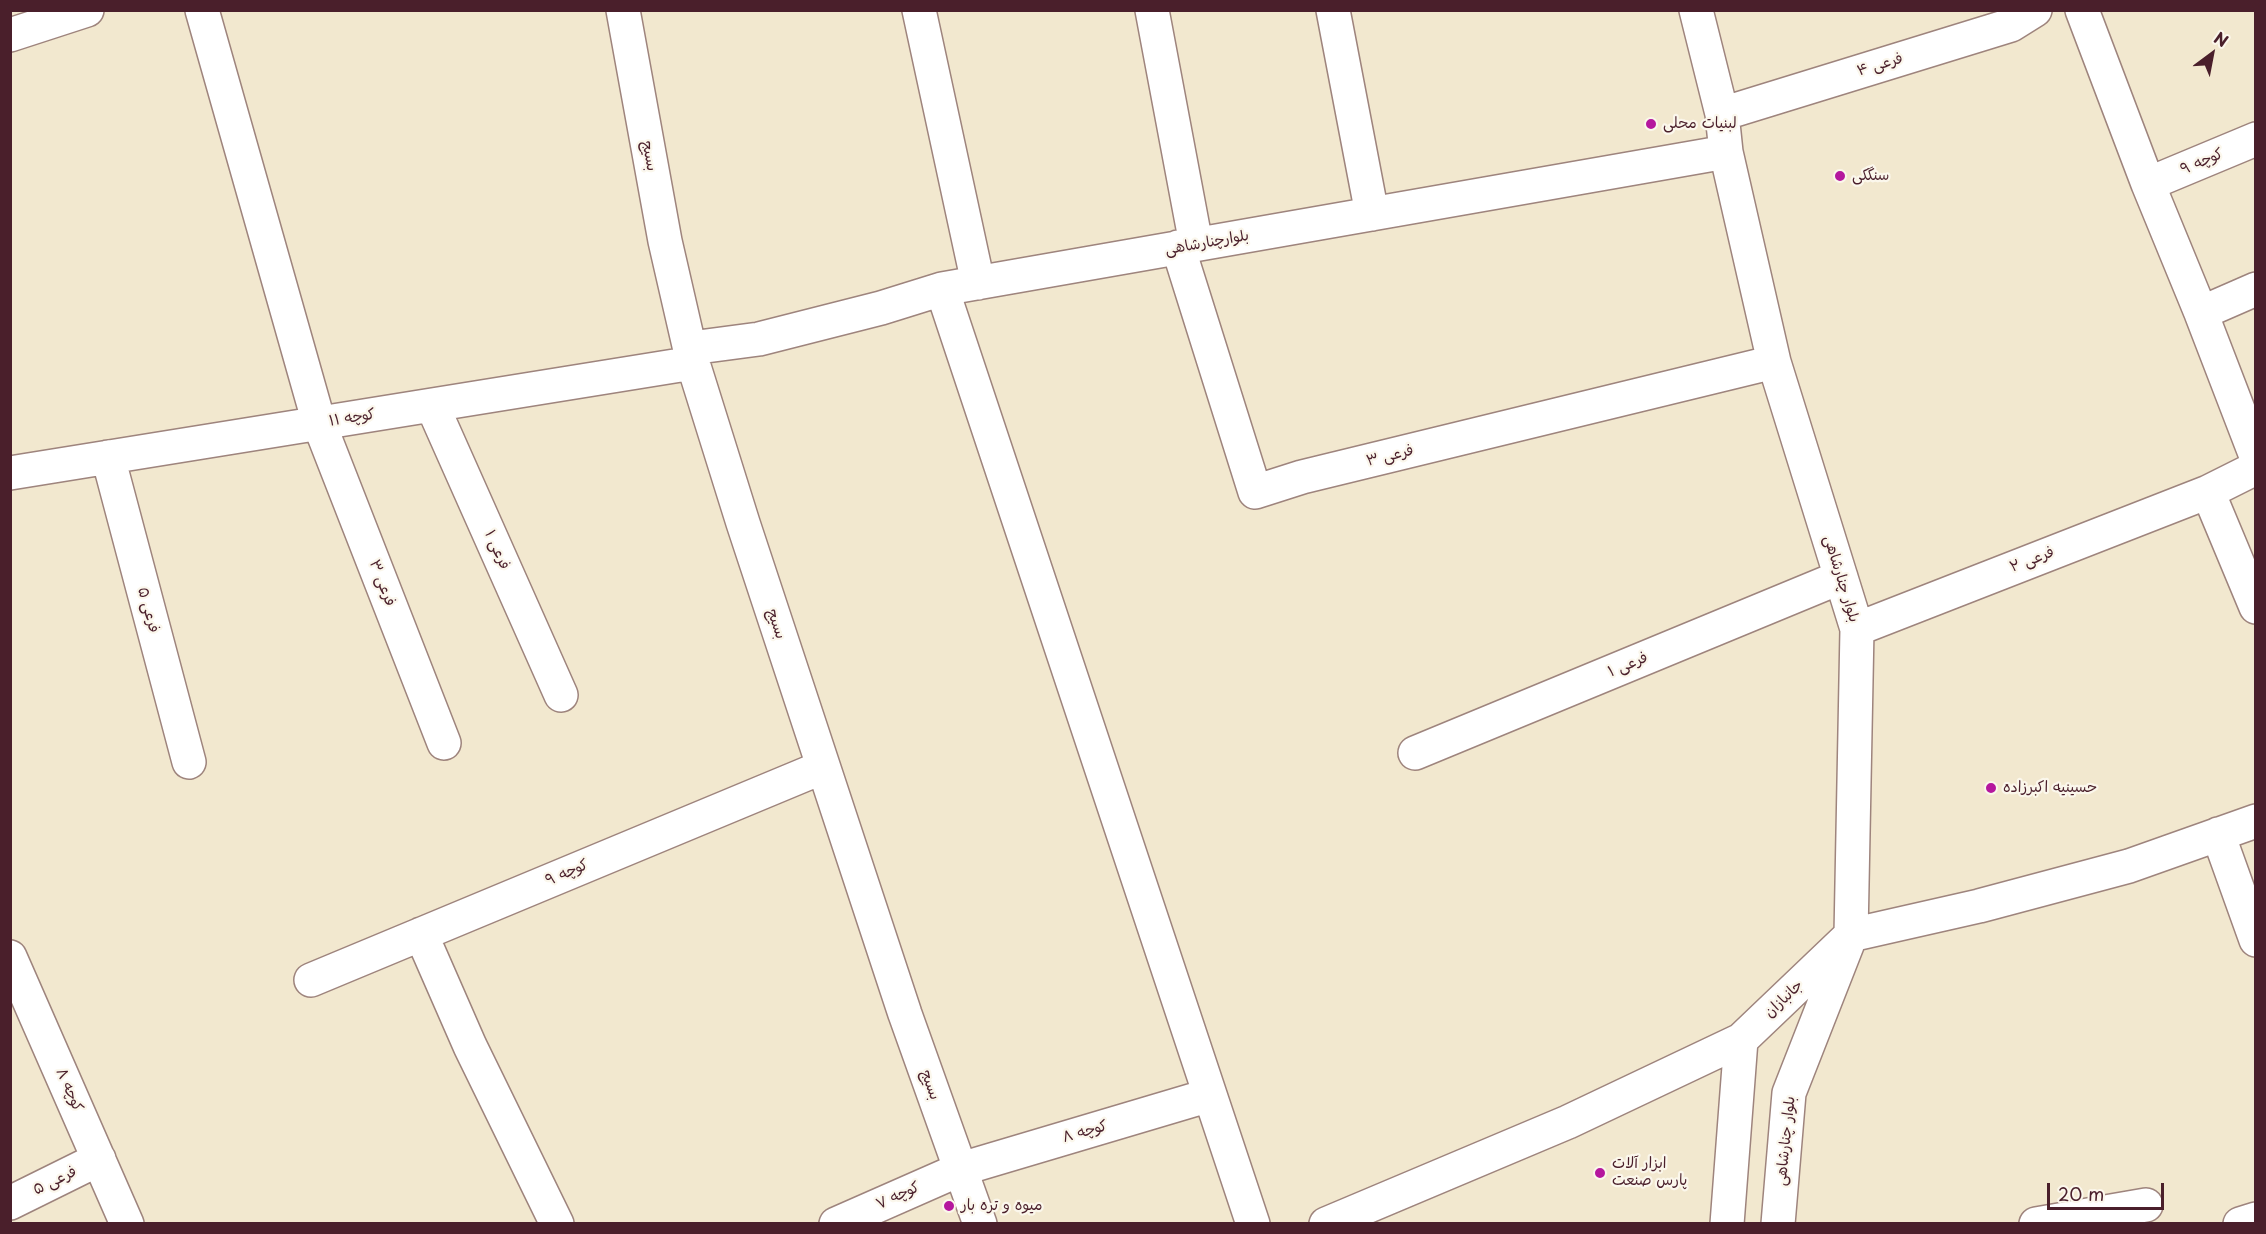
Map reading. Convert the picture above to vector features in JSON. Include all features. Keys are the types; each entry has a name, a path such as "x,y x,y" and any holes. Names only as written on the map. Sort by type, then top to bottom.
{"street":[{"path":"10,35 87,10"},
{"name":"فرعی ۳","path":"202,10 319,423 444,743"},
{"name":"بسیج","path":"623,10 665,241 692,355 742,523 905,1014 980,1224"},
{"path":"919,10 978,283"},
{"path":"1152,10 1187,246"},
{"path":"1333,10 1372,214"},
{"name":"بلوار چنارشاهی","path":"1696,10 1722,114 1726,152 1774,362 1857,629 1851,935 1789,1093 1778,1224"},
{"path":"2082,10 2256,456"},
{"name":"فرعی ۴","path":"1722,114 2017,15"},
{"name":"کوچه ۹","path":"2148,184 2256,139"},
{"name":"بلوارچنارشاهی","path":"692,355 881,308 942,289 1726,152"},
{"name":"فرعی ۳","path":"1187,246 1255,492 1302,477 1774,362"},
{"path":"942,289 1253,1224"},
{"path":"2201,313 2256,289"},
{"name":"کوچه ۱۱","path":"10,473 432,405 692,355"},
{"name":"فرعی ۱","path":"432,405 561,695"},
{"name":"فرعی ۵","path":"108,457 189,762"},
{"name":"فرعی ۲","path":"1857,629 2208,492 2256,468"},
{"path":"2208,492 2256,607"},
{"name":"فرعی ۱","path":"1415,753 1841,577"},
{"name":"کوچه ۹","path":"311,980 823,766"},
{"path":"1851,935 1979,906 2128,866 2256,822"},
{"path":"2218,834 2256,940"},
{"path":"421,934 470,1046 556,1224"},
{"name":"جانبازان","path":"1326,1224 1568,1122 1741,1040 1851,935"},
{"name":"کوچه ۸","path":"10,957 128,1224"},
{"path":"1727,1224 1741,1040"},
{"name":"کوچه ۸","path":"961,1168 1210,1095"},
{"name":"فرعی ۵","path":"10,1203 99,1160"},
{"name":"کوچه ۷","path":"836,1224 961,1168"},
{"path":"2036,1224 2146,1204"},
{"path":"2240,1224 2256,1219"}],"place":[{"name":"لبنیات محلی","path":"1651,124"},
{"name":"سنگکی","path":"1840,176"},
{"name":"حسینیه اکبرزاده","path":"1991,788"},
{"name":"ابزار آلات پارس صنعت","path":"1600,1173"},
{"name":"میوه و تره بار","path":"949,1206"}]}
